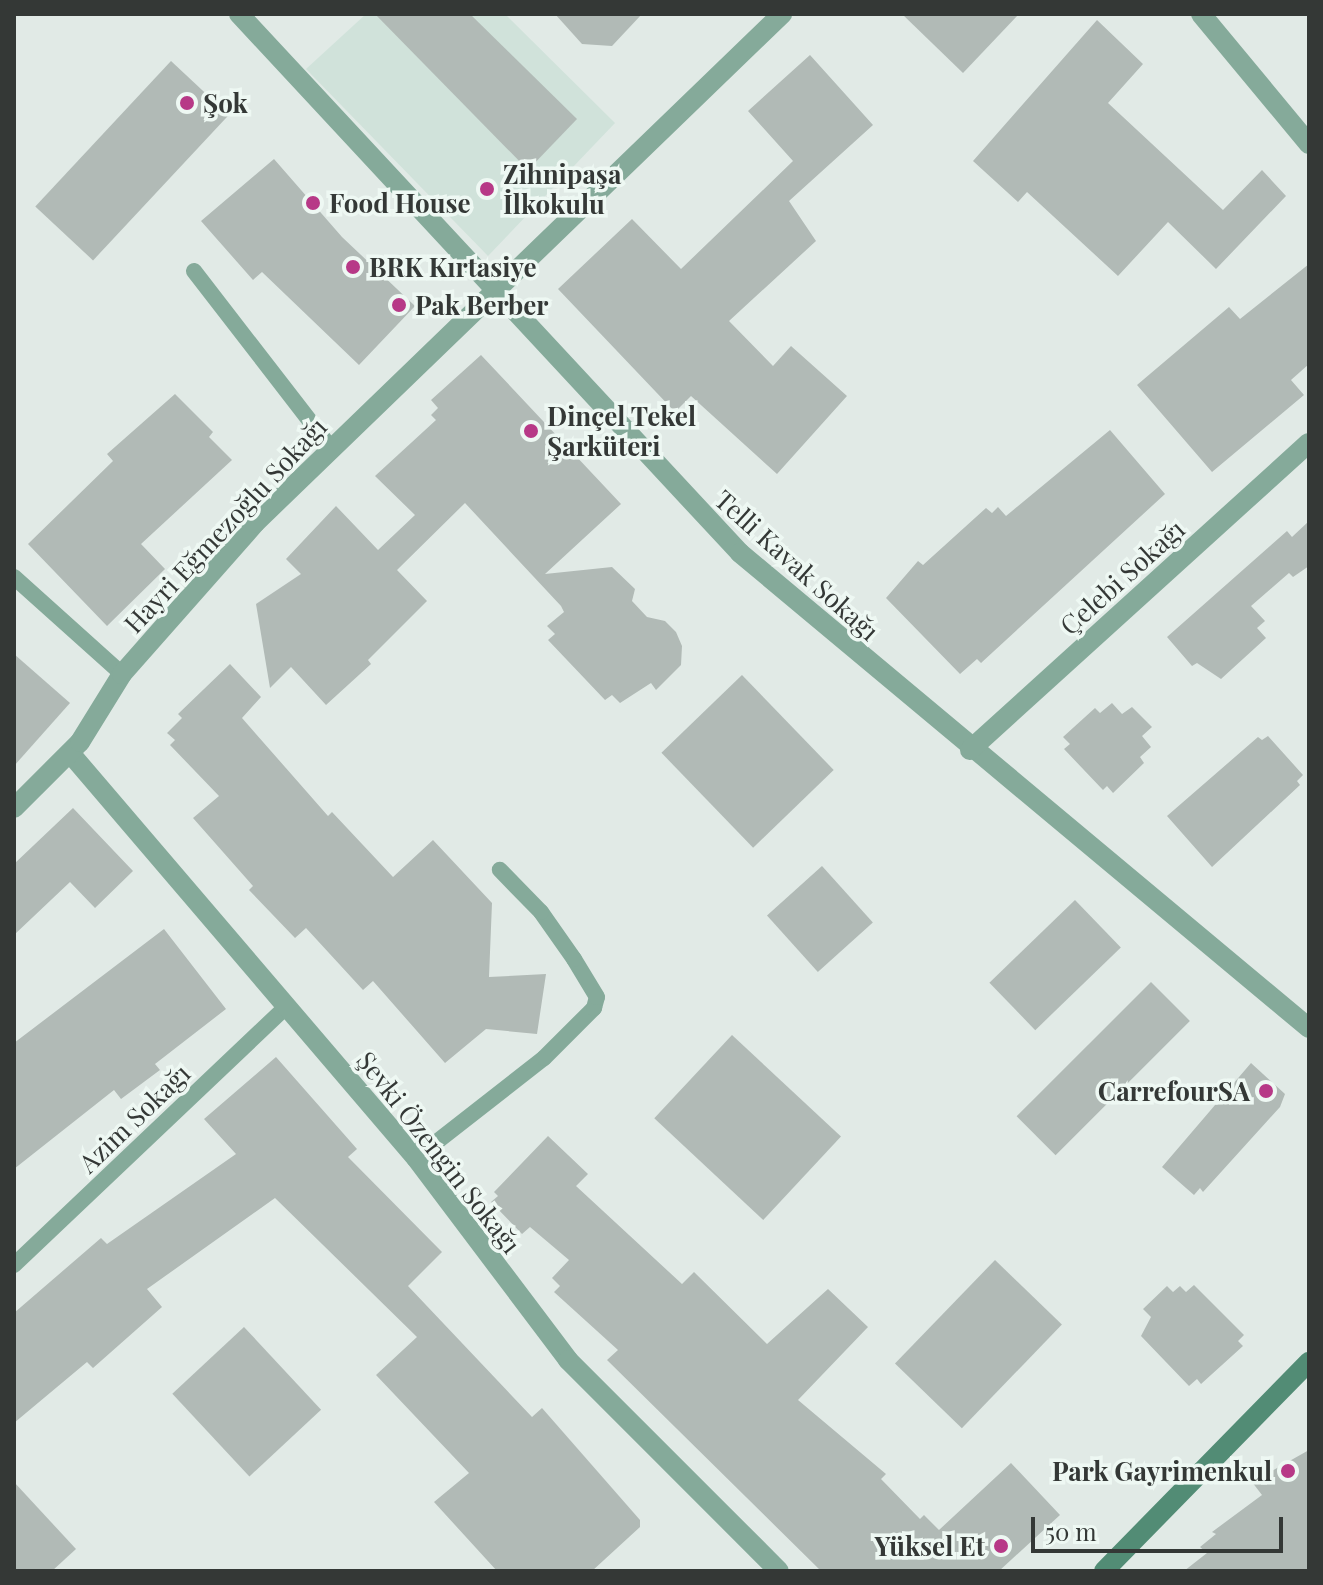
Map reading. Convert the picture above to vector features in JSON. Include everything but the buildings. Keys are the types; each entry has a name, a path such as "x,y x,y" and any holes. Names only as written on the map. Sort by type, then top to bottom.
{"street":[{"name":"Telli Kavak Sokağı","path":"239,14 493,292 740,553 970,750 1309,1028"},
{"name":"Hayri Eğmezoğlu Sokağı","path":"14,808 70,753 122,674 241,539 331,448 782,14"},
{"path":"1201,14 1309,144"},
{"name":"Çelebi Sokağı","path":"970,750 1309,443"},
{"name":"Şevki Özengin Sokağı","path":"70,753 416,1158 568,1360 779,1571"},
{"path":"1104,1571 1309,1362"}],"lane":[{"path":"194,271 331,448"},
{"path":"14,577 122,674"},
{"path":"416,1158 544,1058 594,1008 597,997 574,959 541,912 500,870"},
{"name":"Azim Sokağı","path":"14,1265 287,1006"}],"shaded area":[{"name":"Zihnipaşa İlkokulu","path":"366,14 505,14 615,123 488,256 306,69"}],"place":[{"name":"Şok","path":"187,103"},
{"name":"Zihnipaşa İlkokulu","path":"487,189"},
{"name":"Food House","path":"313,203"},
{"name":"BRK Kırtasiye","path":"353,267"},
{"name":"Pak Berber","path":"399,305"},
{"name":"Dinçel Tekel Şarküteri","path":"531,431"},
{"name":"CarrefourSA","path":"1266,1091"},
{"name":"Park Gayrimenkul","path":"1288,1471"},
{"name":"Yüksel Et","path":"1001,1546"}]}
